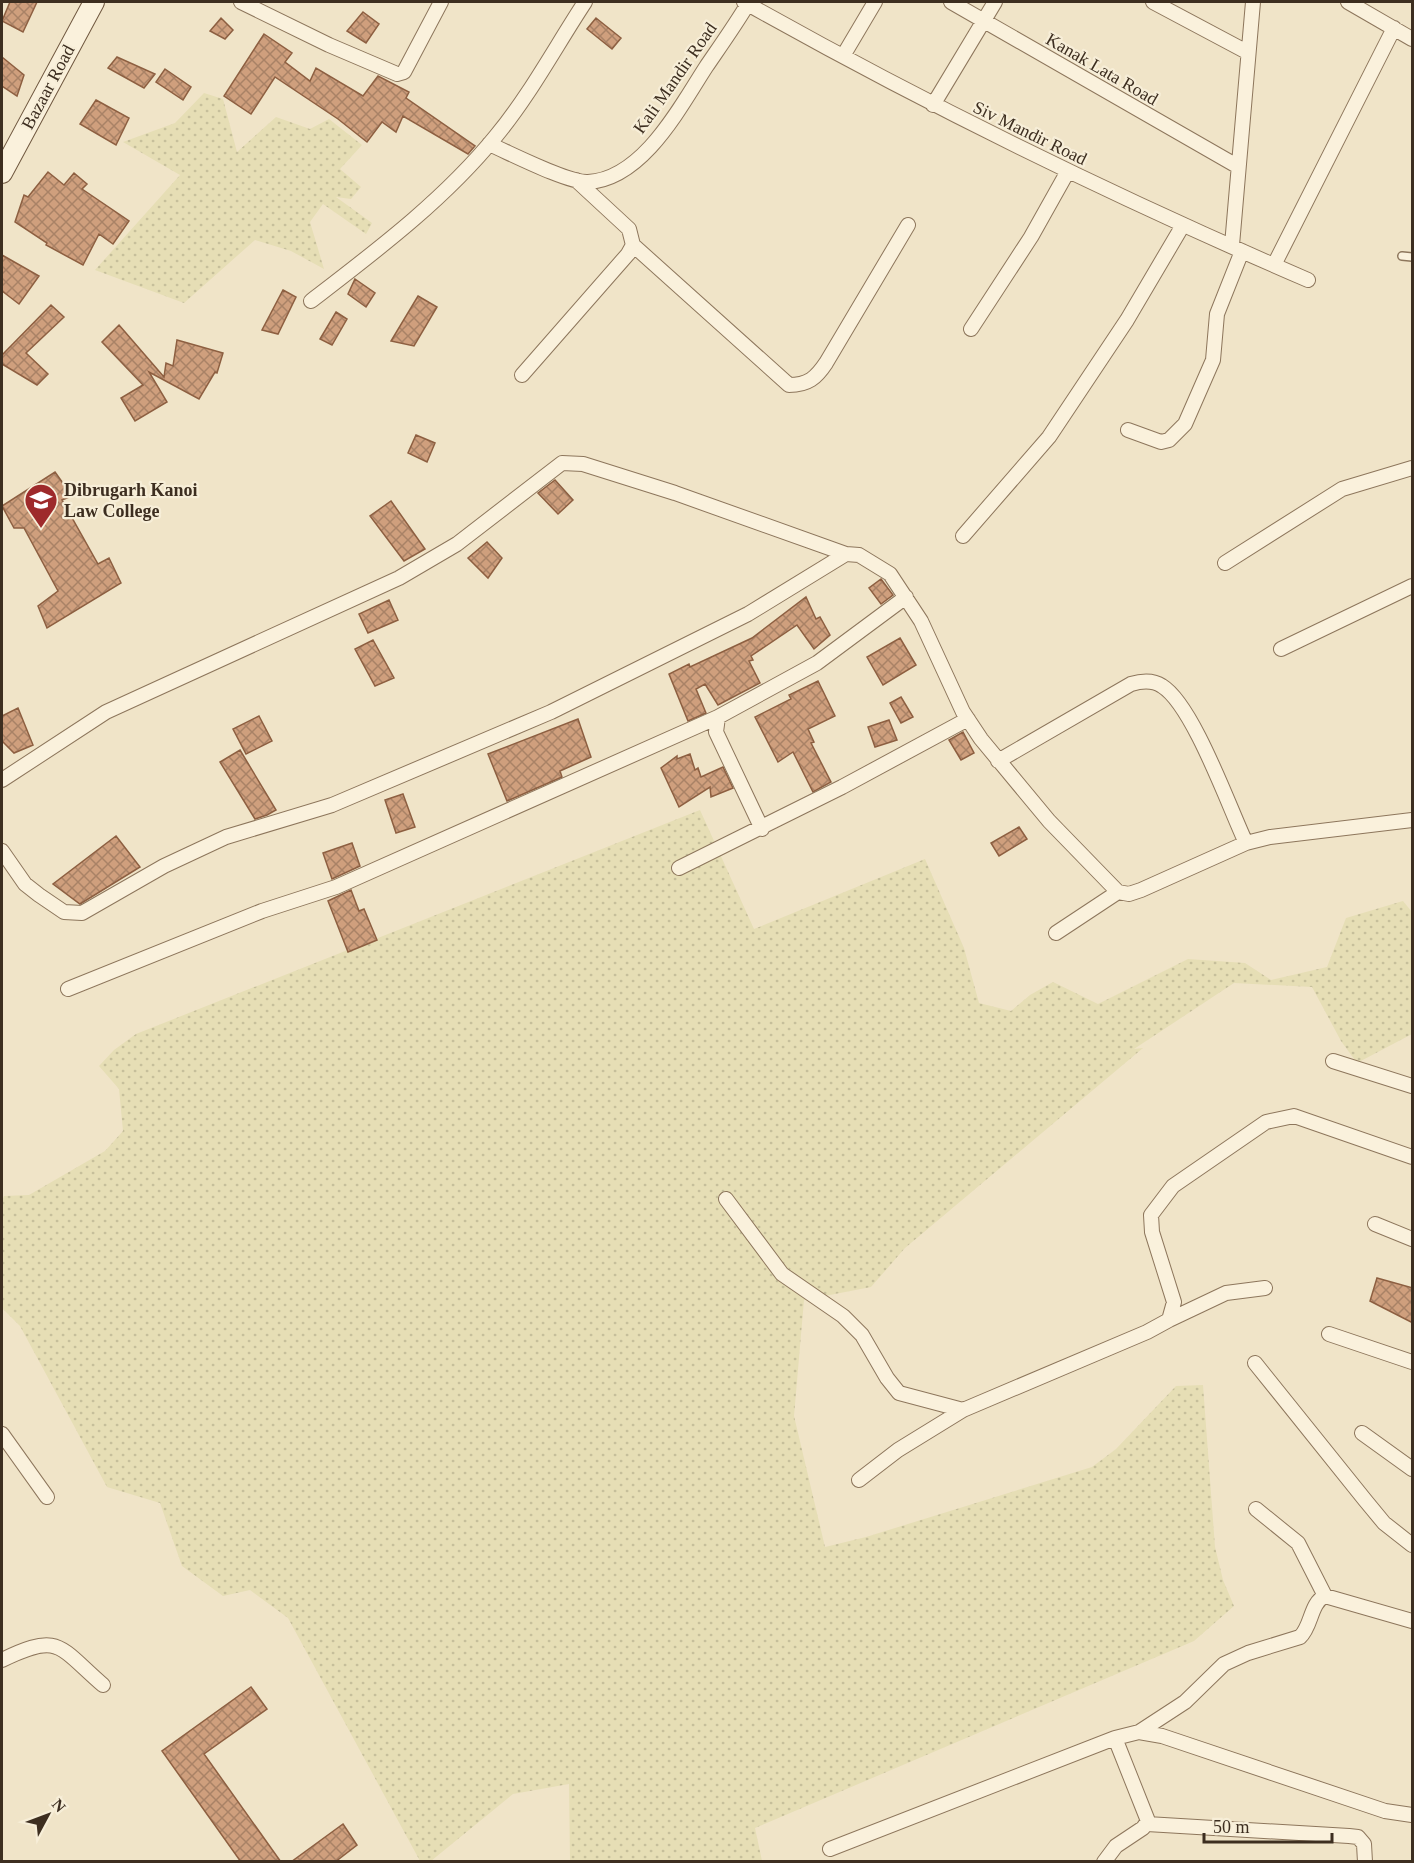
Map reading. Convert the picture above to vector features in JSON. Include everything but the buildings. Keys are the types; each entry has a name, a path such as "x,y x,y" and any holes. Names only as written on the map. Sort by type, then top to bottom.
{"street":[{"name":"Bazaar Road","path":"2,173 94,2"},
{"path":"241,2 329,45 397,74 404,72 441,2"},
{"path":"311,300 416,217 489,144 506,123 585,2"},
{"name":"Kali Mandir Road","path":"489,144 576,180 587,182 621,170 648,149 670,123 747,2"},
{"name":"Siv Mandir Road","path":"747,2 933,105 1183,225 1308,280"},
{"path":"843,56 875,2"},
{"name":"Kanak Lata Road","path":"951,2 1237,166"},
{"path":"933,105 995,2"},
{"path":"1154,2 1247,51"},
{"path":"1128,430 1161,442 1169,440 1185,424 1213,360 1218,314 1237,248 1237,166 1252,2"},
{"path":"1347,2 1413,39"},
{"path":"1274,266 1394,28"},
{"path":"971,329 1031,237 1068,171"},
{"path":"576,180 629,229 633,245 789,385 802,385 811,381 826,363 908,225"},
{"path":"963,536 1049,436 1127,320 1183,225"},
{"path":"522,375 628,254 633,245"},
{"path":"2,780 106,712 399,578 440,556 562,463 583,464 846,554 859,555 874,562 890,574 921,621 968,719 998,761 1049,820 1118,892 1129,894 1141,890 1246,843 1270,837 1413,820"},
{"path":"1225,563 1342,489 1413,468"},
{"path":"2,851 26,884 39,895 63,912 82,913 164,866 226,837 332,805 611,684 748,614 846,554"},
{"path":"1281,649 1413,586"},
{"path":"68,989 262,911 336,887 718,717 817,663 906,597"},
{"path":"998,761 1131,684 1141,681 1160,684 1169,690 1187,717 1246,843"},
{"path":"718,717 716,732 762,829"},
{"path":"679,868 762,829 968,719"},
{"path":"1056,933 1118,892"},
{"path":"1333,1061 1413,1086"},
{"path":"1169,1320 1174,1302 1152,1232 1151,1215 1173,1186 1257,1128 1278,1118 1294,1116 1413,1157"},
{"path":"726,1199 783,1274 843,1316 862,1335 887,1378 899,1393 963,1410"},
{"path":"1375,1224 1413,1239"},
{"path":"860,1480 898,1450 963,1410 1147,1332 1226,1293 1265,1288"},
{"path":"1329,1334 1413,1362"},
{"path":"1255,1363 1377,1515 1397,1535 1413,1545"},
{"path":"1362,1433 1413,1469"},
{"path":"2,1434 47,1497"},
{"path":"1256,1509 1298,1543 1325,1596 1413,1621"},
{"path":"830,1849 1115,1738 1139,1732 1185,1701 1224,1664 1248,1653 1300,1637 1306,1630 1317,1601 1325,1596"},
{"path":"2,1660 33,1645 47,1643 59,1647 103,1685"},
{"path":"1139,1732 1162,1736 1385,1811 1413,1815"},
{"path":"1115,1738 1148,1824"},
{"path":"1104,1862 1116,1846 1148,1824 1358,1837 1364,1844 1365,1862"}],"lane":[{"path":"1402,256 1413,256"}],"shaded area":[{"path":"204,93 223,99 237,152 276,117 310,129 329,119 362,145 340,169 361,187 351,199 336,197 372,223 366,234 323,204 310,222 324,269 291,251 255,240 184,303 95,270 180,175 123,142 175,123"},
{"path":"700,810 754,929 925,859 964,948 979,1003 1011,1011 1030,995 1053,982 1098,1004 1188,959 1245,963 1271,980 1327,967 1346,918 1403,901 1412,912 1412,1034 1357,1063 1341,1041 1312,987 1234,983 1134,1049 1143,1048 905,1248 871,1287 804,1300 794,1416 825,1547 866,1537 1092,1467 1116,1449 1176,1386 1203,1385 1215,1547 1223,1580 1234,1606 1194,1641 755,1828 762,1861 570,1861 569,1784 513,1794 431,1861 420,1861 288,1618 250,1590 223,1596 182,1566 160,1503 107,1487 20,1326 2,1308 2,1201 4,1196 29,1195 105,1151 123,1131 119,1089 99,1066 114,1050 136,1034"}],"place":[{"name":"Dibrugarh Kanoi Law College","path":"41,529"}]}
